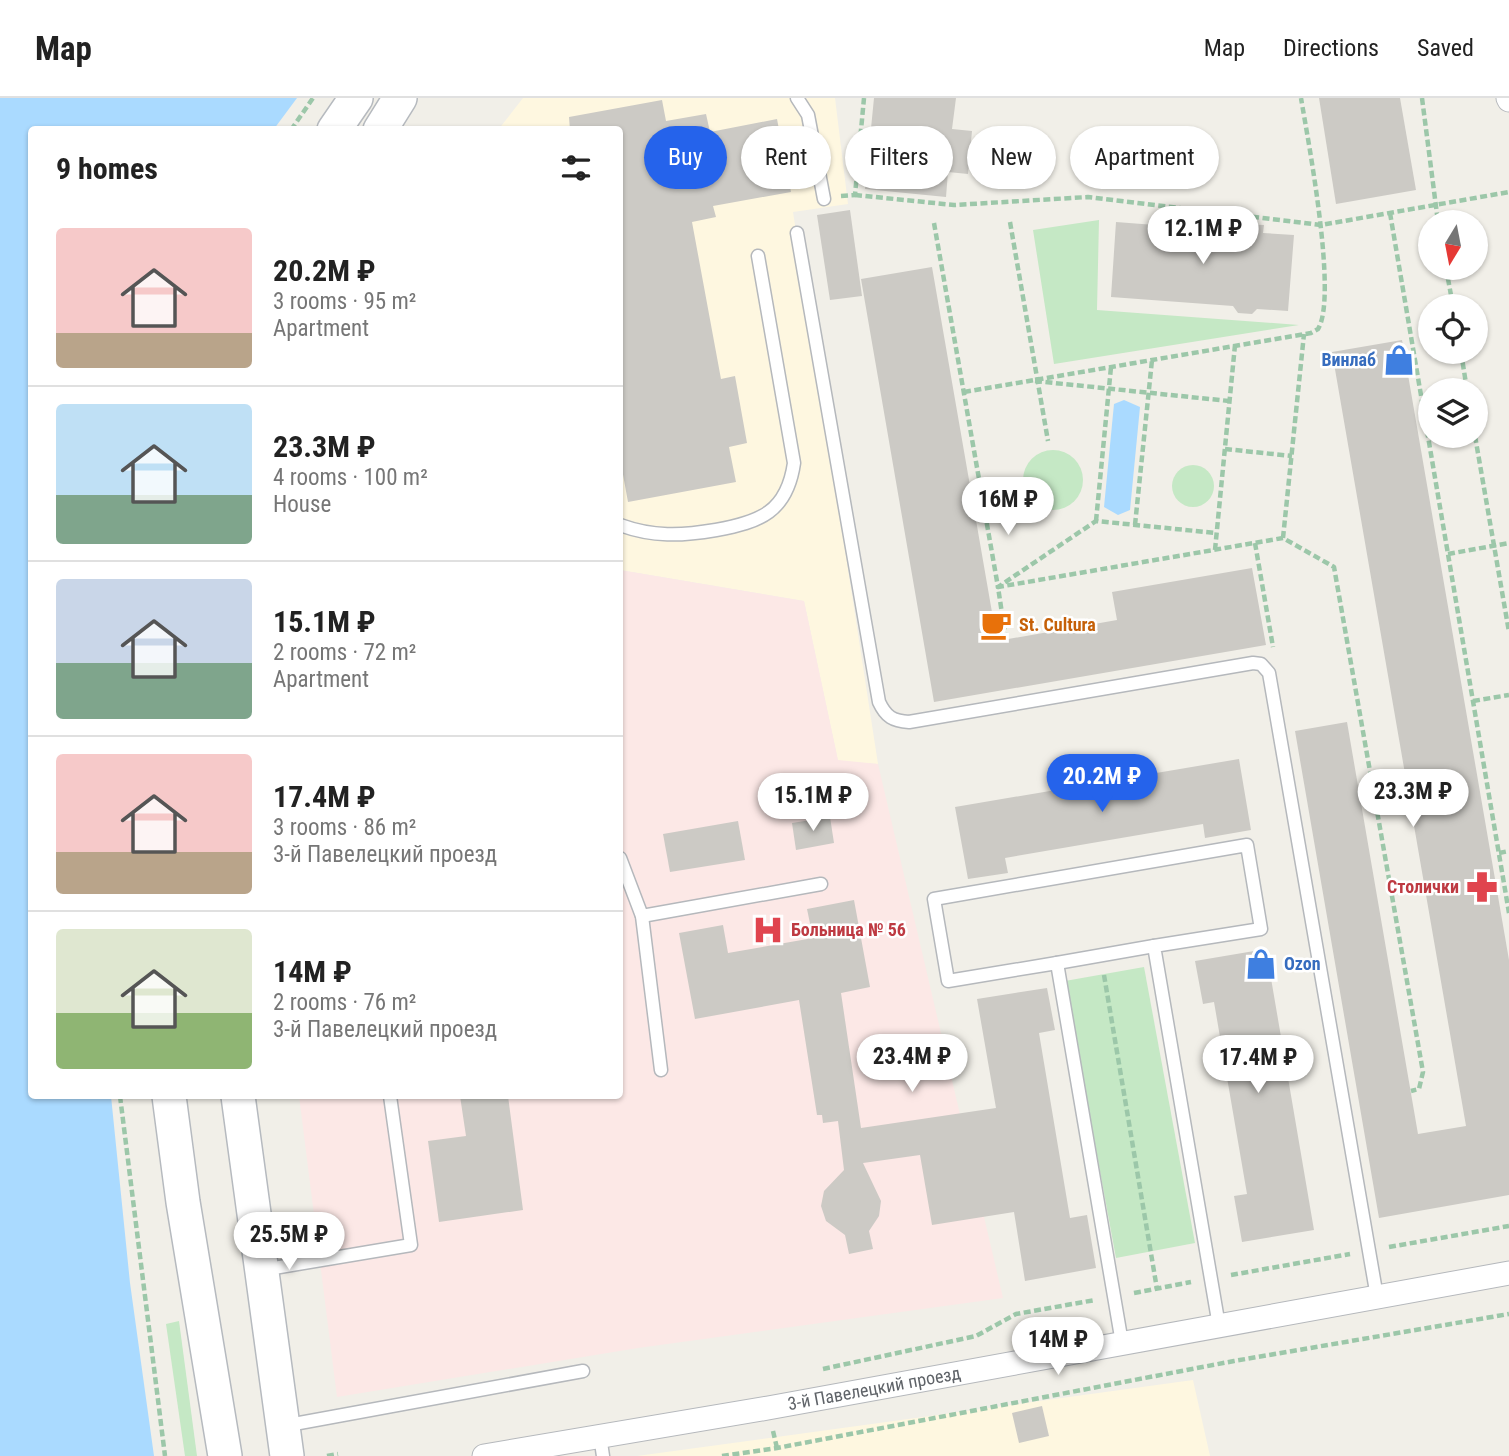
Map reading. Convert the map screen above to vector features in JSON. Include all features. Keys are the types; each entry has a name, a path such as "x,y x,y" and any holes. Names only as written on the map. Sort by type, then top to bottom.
{"main road":[{"path":"337,126 356,98"},
{"path":"382,126 400,98"},
{"path":"169,1099 225,1456"},
{"path":"238,1099 285,1441"}],"street":[{"name":"3-й Павелецкий проезд","path":"491,1455 602,1446 1122,1343 1509,1273"}],"lane":[{"path":"797,98 808,115 824,199"},
{"path":"797,233 877,689 884,713 899,722 909,722 1253,663 1261,664 1269,673 1377,1297"},
{"path":"623,526 647,534 670,536 745,525 768,514 785,494 794,463 758,256"},
{"path":"1247,845 1261,929 1154,946 948,981 934,898 1247,845"},
{"path":"623,866 642,916 661,1070"},
{"path":"642,916 821,884"},
{"path":"1154,946 1219,1326"},
{"path":"1057,962 1122,1343"},
{"path":"261,1270 411,1245 390,1099"},
{"path":"285,1441 583,1371"}],"path":[{"path":"294,126 313,98"},
{"path":"855,195 864,98"},
{"path":"964,392 1304,334 1318,329 1323,321 1321,225 1301,98"},
{"path":"1422,98 1436,210"},
{"path":"824,199 855,195 954,205 1087,197 1321,225 1509,192"},
{"path":"1390,212 1509,913"},
{"path":"1010,222 1048,441"},
{"path":"934,223 998,587 1096,521 1216,533"},
{"path":"1283,538 1304,334"},
{"path":"1214,550 1235,345"},
{"path":"1136,525 1152,360"},
{"path":"1096,521 1111,367"},
{"path":"1038,380 1230,401"},
{"path":"1477,448 1509,632"},
{"path":"1225,449 1292,456"},
{"path":"1255,543 1273,644"},
{"path":"1448,554 1509,544"},
{"path":"1473,701 1509,695"},
{"path":"1499,853 1509,851"},
{"path":"1100,956 1157,1289"},
{"path":"120,1099 165,1456"},
{"path":"722,1456 1509,1314"},
{"path":"327,1456 338,1454"}],"shaded area":[{"path":"523,98 835,98 848,204 793,212 878,764 838,761 804,601 623,571 623,126 501,126"},
{"name":"Больница № 56","path":"623,571 804,601 838,760 878,764 1003,1298 638,1348 337,1397 299,1099 623,1099"},
{"path":"1193,1380 1210,1456 637,1456"}],"green space":[{"path":"1099,220 1097,310 1299,325 1054,364 1033,230"},
{"path":"1047,450 1059,450 1078,463 1083,480 1081,492 1070,505 1059,510 1047,510 1028,497 1023,486 1023,474 1036,455"},
{"path":"1193,465 1208,471 1214,486 1208,501 1193,507 1178,501 1172,486 1178,471"},
{"path":"1144,967 1195,1243 1116,1258 1065,981"},
{"path":"179,1321 197,1456 185,1456 166,1324"}],"water":[{"path":"0,98 297,98 276,126 28,126 28,1099 111,1099 130,1283 154,1456 0,1456"},
{"path":"1124,400 1140,407 1130,510 1118,515 1104,507 1114,404"}],"building":[{"path":"874,98 956,98 952,126 871,126"},
{"path":"1319,98 1400,98 1416,190 1336,204"},
{"path":"662,100 666,121 706,114 709,126 644,126 644,189 727,189 727,129 777,119 778,126 741,126 741,189 790,189 791,192 713,206 716,217 692,222 721,379 735,376 747,443 729,447 736,482 628,502 623,474 623,126 570,126 569,117"},
{"path":"953,129 967,130 967,174 953,172"},
{"path":"865,189 947,189 946,197"},
{"path":"850,210 862,296 830,300 817,215"},
{"path":"1160,216 1174,217 1178,227 1240,232 1241,224 1264,225 1263,233 1294,235 1288,311 1257,309 1252,314 1238,313 1233,306 1111,297 1116,222 1155,225"},
{"path":"932,267 997,641 1117,620 1112,592 1252,568 1266,645 934,702 861,279"},
{"path":"1402,340 1418,433 1418,448 1421,448 1509,960 1509,1195 1379,1218 1295,731 1347,722 1418,1134 1466,1126 1332,352"},
{"path":"1239,759 1251,830 1205,838 1203,824 1005,858 1008,873 968,879 955,807"},
{"path":"830,817 834,843 796,850 792,823"},
{"path":"738,821 745,860 670,872 663,834"},
{"path":"854,900 870,987 841,993 861,1128 996,1108 977,999 1047,988 1055,1030 1039,1033 1070,1218 1087,1215 1096,1268 1025,1281 1014,1212 932,1225 920,1155 863,1163 881,1201 879,1216 869,1231 873,1249 849,1254 845,1235 826,1221 821,1206 824,1191 844,1170 838,1121 823,1123 822,1115 817,1115 799,1000 695,1019 679,933 723,925 728,953 813,938 807,909"},
{"path":"1266,949 1314,1230 1242,1242 1234,1196 1247,1194 1214,1002 1203,1004 1195,961"},
{"path":"460,1099 508,1099 523,1210 439,1222 428,1141 466,1136"},
{"path":"1042,1406 1049,1436 1019,1443 1012,1413"}],"place":[{"name":"Винлаб","path":"1399,360"},
{"name":"St. Cultura","path":"996,625"},
{"name":"Столички","path":"1482,887"},
{"name":"Больница № 56","path":"768,930"},
{"name":"Ozon","path":"1261,964"}]}
